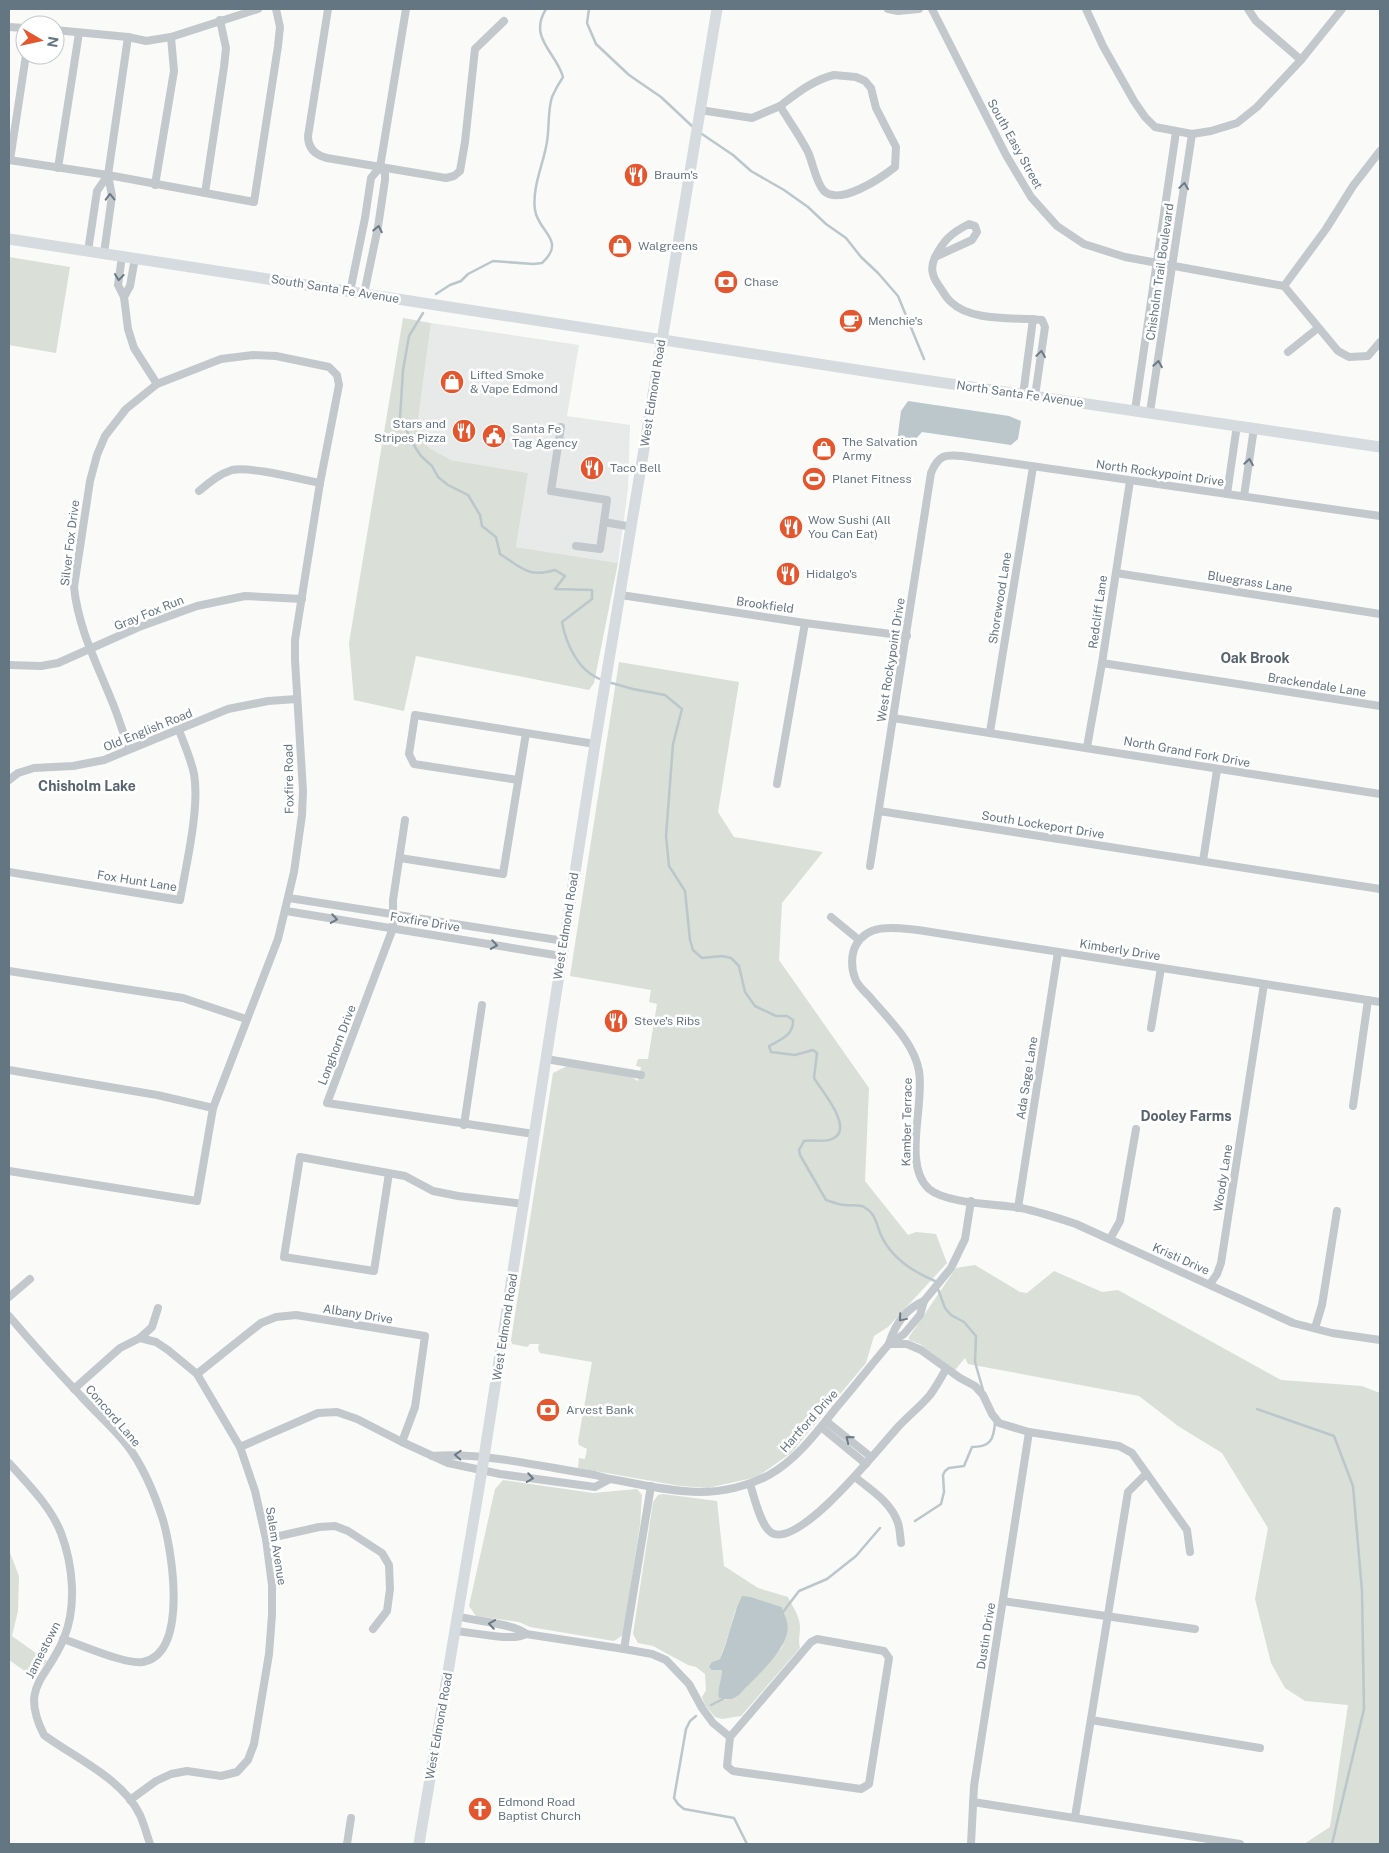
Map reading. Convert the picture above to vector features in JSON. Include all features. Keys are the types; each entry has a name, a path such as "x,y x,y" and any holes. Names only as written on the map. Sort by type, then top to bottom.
{"main road":[{"name":"West Edmond Road","path":"419,1844 484,1458 595,744 717,9"},
{"name":"South Santa Fe Avenue","path":"9,239 661,339"},
{"name":"North Santa Fe Avenue","path":"661,339 1029,396 1150,412 1380,447"}],"street":[{"path":"65,31 128,37 146,41 171,37 258,9"},
{"path":"24,65 9,160 108,175 254,202 278,46 280,27 276,9"},
{"path":"328,9 308,136 309,144 313,151 321,157 446,178 454,176 460,171 475,49 504,21"},
{"path":"350,292 371,178 380,167 406,9"},
{"path":"888,9 919,9"},
{"name":"South Easy Street","path":"932,9 1006,155 1030,197 1057,226 1084,244 1125,257 1284,286"},
{"path":"1086,9 1107,54 1139,109 1155,127 1192,134 1211,132 1238,123 1257,107 1301,60 1342,9"},
{"path":"1248,9 1256,21 1301,60"},
{"path":"205,194 226,48 220,20"},
{"path":"58,168 78,32"},
{"path":"104,253 112,196 108,175 128,37"},
{"path":"155,185 174,71 171,37"},
{"path":"700,110 752,118 780,106 803,88 823,78 834,74 856,77 865,81 871,88 876,108 896,147 895,167 854,191 840,196 831,195 823,190 807,151 780,106"},
{"name":"Chisholm Trail Boulevard","path":"1135,410 1176,132"},
{"name":"Chisholm Trail Boulevard","path":"1150,412 1192,134"},
{"path":"1380,151 1353,186 1326,229 1284,286 1300,302 1338,352 1349,357 1368,356 1380,342"},
{"path":"364,294 386,180 380,167"},
{"path":"88,251 97,191 108,175"},
{"path":"366,212 381,212"},
{"path":"93,218 108,221"},
{"path":"935,257 972,240 977,232 975,226 970,224 949,236 942,243 935,257 932,264 932,275 950,302 970,312 1016,320 1042,320 1045,327 1029,396"},
{"path":"122,256 118,285 124,297 126,318 134,348 157,384"},
{"path":"124,297 130,286 135,258"},
{"path":"356,263 371,260"},
{"path":"1029,396 1033,319"},
{"path":"1288,352 1318,328"},
{"name":"Silver Fox Drive","path":"129,750 112,701 90,650 76,604 74,587 90,481 96,455 105,436 126,409 157,384 221,359 252,355 276,356 317,363 329,367 337,375"},
{"name":"Foxfire Road","path":"9,1171 197,1201 213,1108 278,939 289,898 302,815 303,791 295,640 320,483 337,395 337,375"},
{"path":"1227,494 1237,425"},
{"path":"561,428 551,491 607,500 600,549 576,546"},
{"path":"1244,496 1254,428"},
{"name":"North Rockypoint Drive","path":"938,460 950,455 1380,516"},
{"name":"West Rockypoint Drive","path":"870,866 932,474 938,460"},
{"name":"Shorewood Lane","path":"990,732 1033,467"},
{"path":"199,491 219,476 232,470 249,470 320,483"},
{"name":"Redcliff Lane","path":"1087,747 1130,480"},
{"path":"604,522 632,527"},
{"name":"Bluegrass Lane","path":"1116,573 1380,614"},
{"name":"Brookfield","path":"621,595 805,623 907,636"},
{"name":"Gray Fox Run","path":"9,665 41,666 58,663 139,627 197,606 245,596 302,599"},
{"path":"777,784 805,623"},
{"name":"Brackendale Lane","path":"1102,663 1380,706"},
{"name":"Old English Road","path":"9,780 18,773 34,768 73,766 104,760 228,709 268,701 297,699"},
{"path":"518,780 414,764 409,754 415,715 595,744"},
{"name":"North Grand Fork Drive","path":"893,718 1380,794"},
{"name":"Fox Hunt Lane","path":"9,872 180,900 195,805 196,786 194,773 179,730"},
{"path":"400,858 503,874 526,733"},
{"path":"1203,861 1217,770"},
{"name":"South Lockeport Drive","path":"879,811 1380,889"},
{"name":"Longhorn Drive","path":"405,820 393,900 393,928 327,1103 534,1134"},
{"name":"Foxfire Drive","path":"289,898 564,941"},
{"name":"Foxfire Drive","path":"286,911 561,956"},
{"path":"832,916 859,940"},
{"name":"Kimberly Drive","path":"859,940 874,929 887,927 918,930 1380,1002"},
{"name":"Kamber Terrace","path":"859,940 853,953 855,979 901,1036 917,1060 920,1077 916,1153 917,1170 929,1188 938,1194 971,1201"},
{"name":"Ada Sage Lane","path":"1018,1208 1058,952"},
{"path":"1151,1028 1161,968"},
{"path":"9,971 184,998 246,1020"},
{"name":"Woody Lane","path":"1210,1284 1217,1274 1221,1263 1264,984"},
{"path":"1353,1106 1368,1000"},
{"path":"464,1125 482,1005"},
{"path":"546,1059 642,1075"},
{"path":"9,1070 157,1094 213,1108"},
{"path":"1110,1239 1120,1221 1136,1129"},
{"path":"389,1173 374,1272 284,1257 300,1158 389,1173 405,1176 433,1191 524,1204"},
{"name":"Kristi Drive","path":"971,1201 1018,1208 1068,1221 1293,1323 1380,1340"},
{"name":"Hartford Drive","path":"432,1456 449,1455 484,1458 595,1475 651,1486 700,1492 750,1484 769,1475 795,1456 824,1424 889,1344 904,1334 920,1315 924,1301 952,1268 959,1254 965,1239 971,1201"},
{"path":"1315,1328 1322,1305 1337,1212"},
{"path":"9,1297 30,1279"},
{"name":"Hartford Drive","path":"889,1344 894,1328 912,1306 924,1301"},
{"path":"74,1389 120,1348 140,1338 152,1327 158,1308"},
{"name":"Albany Drive","path":"197,1374 261,1323 276,1317 296,1315 425,1336 415,1407 402,1442"},
{"name":"Concord Lane","path":"9,1316 127,1445 148,1482 163,1520 172,1559 172,1623 168,1639 163,1649 155,1658 142,1662 126,1660 64,1639"},
{"name":"Salem Avenue","path":"130,1800 171,1774 187,1772 221,1776 237,1772 248,1760 254,1744 269,1654 272,1585 266,1539 255,1491 240,1447 197,1374 156,1342 140,1338"},
{"path":"889,1344 907,1344 921,1350 946,1369 975,1386 983,1395 992,1414 999,1423 1029,1432 1119,1446 1132,1453 1187,1530 1190,1552"},
{"path":"750,1484 766,1528 776,1534 794,1529 838,1496 932,1393 946,1369"},
{"name":"Hartford Drive","path":"240,1447 310,1416 337,1412 357,1418 402,1442 448,1462 482,1470 595,1488 610,1479"},
{"path":"824,1424 869,1460"},
{"name":"Dustin Drive","path":"971,1844 974,1786 1029,1432"},
{"name":"Jamestown","path":"9,1463 33,1490 61,1533 72,1588 71,1618 64,1639 33,1694 33,1708 38,1724 44,1735 106,1776 130,1800 139,1814 150,1844"},
{"path":"1075,1817 1128,1492 1146,1474"},
{"path":"855,1477 884,1501 890,1509 898,1523 901,1543"},
{"path":"624,1649 651,1486"},
{"path":"266,1539 319,1527 335,1526 348,1531 382,1554 389,1565 390,1589 387,1611 373,1629"},
{"path":"1004,1601 1195,1629"},
{"path":"457,1616 473,1621 515,1627 526,1634 652,1654 666,1660 689,1684 702,1708 713,1723 730,1737"},
{"path":"455,1631 513,1638 526,1634"},
{"path":"818,1639 884,1651 889,1658 869,1784 861,1789 733,1771 727,1766 730,1737 811,1642 818,1639"},
{"path":"1091,1720 1260,1748"},
{"path":"973,1802 1240,1844"},
{"path":"347,1844 351,1818"}],"shaded area":[{"path":"9,257 70,267 56,353 9,345"},
{"path":"403,318 431,323 418,420 428,447 451,460 528,473 516,547 618,563 594,683 589,690 416,656 404,711 354,700 349,643"},
{"path":"431,323 579,345 567,416 630,425 628,489 618,563 516,547 528,473 451,460 428,447 418,420"},
{"path":"908,401 1009,416 1021,421 1018,439 1011,445 922,432 911,444 897,441 901,411"},
{"path":"619,662 739,682 718,812 734,837 823,852 782,903 779,960 869,1088 865,1181 908,1235 916,1232 936,1234 947,1263 888,1327 874,1336 866,1363 791,1453 757,1477 708,1488 680,1486 578,1468 579,1458 585,1459 587,1449 579,1445 578,1441 592,1362 540,1353 538,1349 539,1344 530,1344 527,1347 512,1344 511,1340 553,1073 567,1066 631,1077 638,1081 641,1067 636,1066 638,1059 648,1059 657,1004 649,1002 651,990 570,976"},
{"path":"975,1265 1020,1292 1027,1293 1054,1271 1102,1292 1118,1290 1281,1380 1362,1386 1380,1393 1380,1844 1304,1844 1330,1827 1348,1705 1305,1701 1285,1688 1271,1663 1255,1599 1268,1528 1222,1453 1178,1426 1139,1396 968,1364 965,1358 955,1370 920,1344 909,1340 909,1337 956,1268"},
{"path":"503,1480 593,1493 637,1489 642,1495 640,1525 623,1635 614,1641 530,1627 519,1622 476,1616 469,1606 495,1489"},
{"path":"663,1494 717,1501 724,1566 758,1588 788,1597 797,1615 800,1623 800,1648 741,1716 722,1719 715,1717 705,1705 702,1697 706,1690 705,1674 696,1667 688,1665 653,1646 638,1643 633,1634 653,1502 658,1495","holes":["751,1597 782,1607 787,1623 782,1647 735,1698 730,1700 719,1698 722,1670 712,1670 712,1662 720,1659 735,1611"]},
{"path":"9,1550 19,1576 18,1611 12,1636 47,1661 32,1676 9,1660"},
{"path":"742,1596 782,1607 787,1622 787,1631 779,1651 763,1670 733,1699 722,1699 719,1698 719,1688 722,1670 712,1670 709,1667 712,1662 720,1659"}],"waterway":[{"path":"436,294 493,261 542,263 552,248 552,242 537,218 534,202 547,141 550,103 563,77 560,68 542,37 541,19 546,9"},
{"path":"589,9 587,23 596,44 629,75 661,97 693,127"},
{"path":"699,132 733,155 751,171 784,190 808,207 826,224 846,238 861,257 898,296 924,359"},
{"path":"423,313 409,336 403,370 400,418 415,447 421,456 432,466 438,477 448,485 468,495 480,515 482,526 496,537 500,554 526,570 538,573 555,570 565,576 555,589 592,590 592,599 562,622 570,648 575,657 587,671 603,680"},
{"path":"608,682 665,695 682,709 673,744 666,836 669,866 685,891 690,940 693,950 702,958 722,956 731,958 739,966 745,992 755,1006 776,1016 787,1016 793,1020 789,1033 769,1046 771,1052 795,1055 813,1050 817,1053 814,1078 829,1099 840,1127 838,1134 832,1139 804,1141 799,1150 800,1155 826,1200 868,1209 875,1218 884,1242 895,1256 910,1268 935,1281 945,1308 951,1315 964,1322 976,1336 975,1362 983,1390"},
{"path":"1257,1409 1334,1436 1353,1486 1362,1591 1364,1709 1332,1844"},
{"path":"915,1521 941,1504 944,1492 943,1475 945,1471 949,1468 964,1466 972,1447 987,1444 994,1434 995,1422"},
{"path":"783,1612 799,1591 827,1579 856,1556 880,1528"},
{"path":"711,1705 723,1699"},
{"path":"696,1716 690,1721 686,1729 674,1798 684,1809 734,1818 747,1844"}],"place":[{"name":"Braum's","path":"636,175"},
{"name":"Walgreens","path":"620,246"},
{"name":"Chase","path":"726,282"},
{"name":"Menchie's","path":"851,321"},
{"name":"Lifted Smoke & Vape Edmond","path":"452,382"},
{"name":"Stars and Stripes Pizza","path":"464,431"},
{"name":"Santa Fe Tag Agency","path":"494,436"},
{"name":"The Salvation Army","path":"824,449"},
{"name":"Taco Bell","path":"592,468"},
{"name":"Planet Fitness","path":"814,479"},
{"name":"Wow Sushi (All You Can Eat)","path":"791,527"},
{"name":"Hidalgo's","path":"788,574"},
{"name":"Steve's Ribs","path":"616,1021"},
{"name":"Arvest Bank","path":"548,1410"},
{"name":"Edmond Road Baptist Church","path":"480,1809"}],"district":[{"name":"Oak Brook","path":"1255,658"},
{"name":"Chisholm Lake","path":"87,786"},
{"name":"Dooley Farms","path":"1186,1116"}]}
